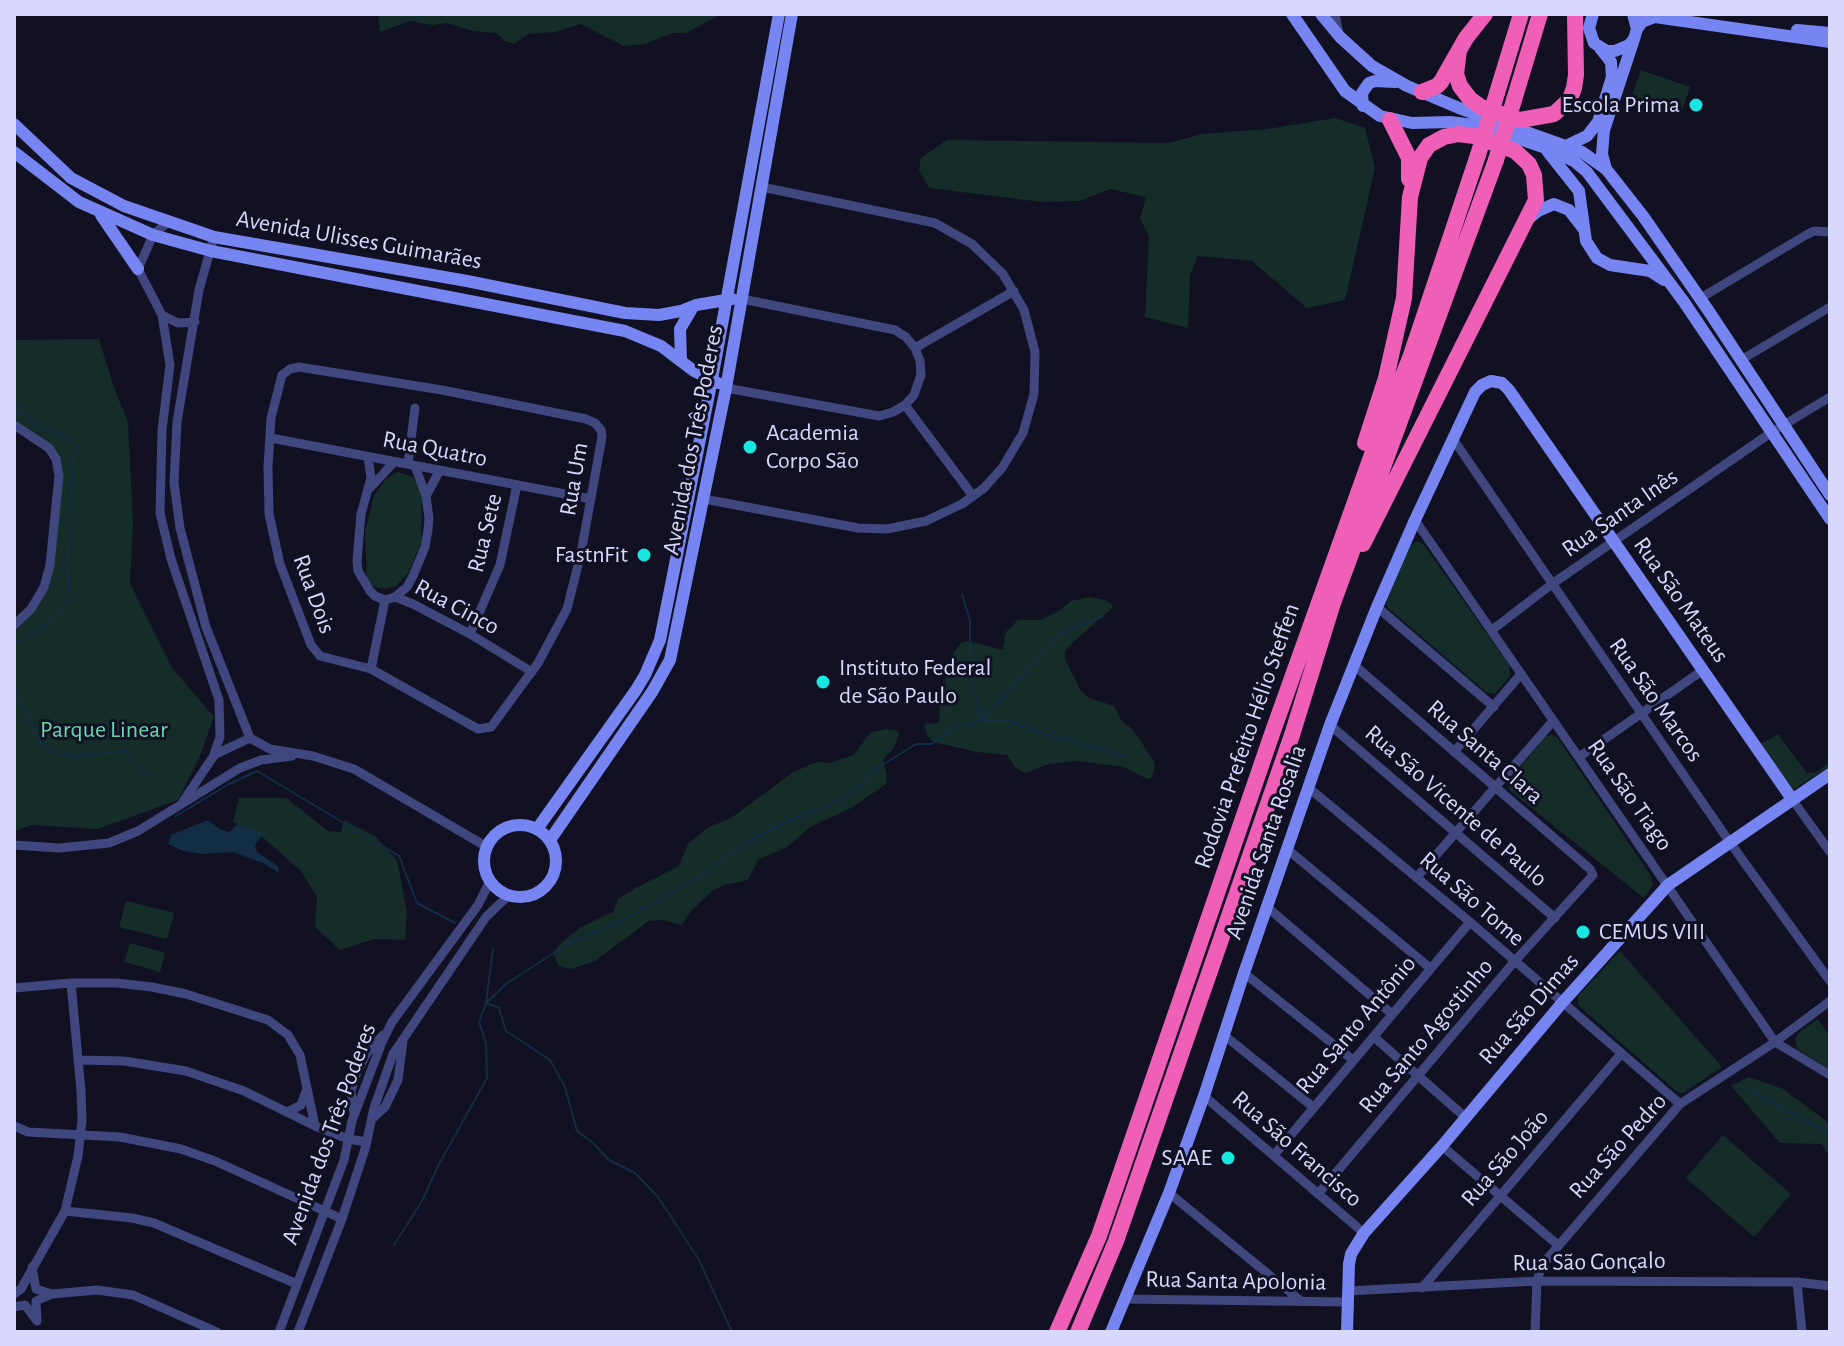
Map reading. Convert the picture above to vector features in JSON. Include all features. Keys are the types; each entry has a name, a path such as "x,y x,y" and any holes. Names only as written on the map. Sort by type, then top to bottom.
{"highway":[{"path":"1430,95 1485,14"},
{"name":"Rodovia Prefeito Hélio Steffen","path":"1057,1332 1099,1236 1326,600 1478,155 1521,14"},
{"name":"Rodovia Prefeito Hélio Steffen","path":"1078,1332 1121,1227 1287,750 1326,600 1496,160 1540,14"},
{"path":"1459,50 1456,74 1460,86 1481,107 1520,120 1554,114 1570,99 1574,88 1575,14"},
{"path":"1390,120 1409,158 1409,221"},
{"path":"1465,134 1515,151 1529,164 1534,175 1536,200 1326,600 1342,513 1386,378 1404,298 1415,170 1424,150 1444,137 1465,134"}],"street":[{"name":"Avenida dos Três Poderes","path":"537,829 636,690 654,658 665,619 712,379 779,14"},
{"name":"Avenida dos Três Poderes","path":"550,840 663,675 675,641 726,388 792,14"},
{"path":"1292,14 1345,91 1363,106 1390,120 1482,126 1543,147 1574,161 1587,172 1829,492"},
{"path":"1321,14 1340,37 1372,66 1402,83 1582,152 1606,169 1741,360 1830,519"},
{"path":"1335,14 1340,37"},
{"path":"1566,146 1587,136 1598,122 1612,77 1611,62 1590,36 1593,14"},
{"path":"1600,48 1607,51 1623,49 1636,34 1633,14"},
{"path":"1680,14 1830,33"},
{"path":"1606,169 1602,154 1604,130 1642,22 1655,17 1830,42"},
{"path":"1363,106 1362,93 1369,83 1402,83"},
{"name":"Avenida Ulisses Guimarães","path":"14,124 71,178 124,206 214,237 467,281 625,313 659,315 726,299 742,299"},
{"path":"1543,147 1579,191 1586,241 1597,258 1610,265 1656,273 1673,288"},
{"name":"Avenida Ulisses Guimarães","path":"14,152 79,202 153,235 211,251 625,331 661,346 694,371 726,388"},
{"path":"43,176 54,163"},
{"path":"704,499 873,529 900,528 926,521 951,511 993,478 1010,457 1023,433 1031,408 1035,352 1029,324 1014,291 984,253 961,236 935,223 762,187"},
{"path":"1526,221 1554,204 1569,210 1584,230"},
{"path":"99,212 138,269 162,315 170,365 162,430 160,513 171,559 219,700 220,737 214,756 182,803"},
{"path":"138,269 153,235 168,222"},
{"path":"1622,265 1633,260 1645,247 1649,226"},
{"path":"1699,299 1806,235 1814,231 1830,232"},
{"path":"214,237 199,290 177,422 174,483 180,528 206,627 250,738 270,749 313,756 354,769 487,847"},
{"path":"915,348 1014,291"},
{"path":"726,388 872,416 886,415 905,405 914,395 919,382 920,361 915,348 901,333 888,327 742,299"},
{"path":"681,360 680,329 686,315 696,305"},
{"path":"1741,360 1830,307"},
{"path":"162,315 178,323 195,322"},
{"name":"Rua Um","path":"290,369 299,367 442,390 591,421 598,426 602,437 572,595 558,629 532,672 497,721 484,729"},
{"name":"Rua Dois","path":"290,369 282,375 271,418 269,514 280,564 311,645 320,656 371,669 467,724 484,729"},
{"name":"Avenida Santa Rosalia","path":"1111,1332 1169,1193 1330,725 1377,607 1475,392 1491,381"},
{"name":"Rua São Mateus","path":"1491,381 1502,383 1509,390 1830,852"},
{"name":"Rua Santa Inês","path":"1492,630 1552,584 1778,428 1830,397"},
{"path":"905,405 973,496"},
{"path":"371,669 390,599 407,587 425,547 429,518 426,496 411,465 415,408"},
{"path":"14,425 49,448 56,459 59,476 50,565 44,587 31,609 14,625"},
{"name":"Rua Quatro","path":"271,438 591,499"},
{"name":"Rua São Marcos","path":"1453,439 1731,844 1830,981"},
{"name":"Rua Cinco","path":"368,457 371,478 357,538 358,571 375,596 413,604 532,672"},
{"name":"Rua Cinco","path":"367,492 394,462"},
{"path":"426,496 440,470"},
{"name":"Rua Sete","path":"470,634 500,565 517,485"},
{"name":"Rua São Tiago","path":"1415,520 1775,1042 1830,1075"},
{"path":"407,587 413,604"},
{"path":"1377,607 1494,707"},
{"name":"Rua Santa Clara","path":"1354,665 1590,869"},
{"path":"1579,757 1703,670"},
{"path":"1454,752 1521,674"},
{"path":"1417,877 1553,721"},
{"name":"Rua São Vicente de Paulo","path":"1330,725 1555,918"},
{"path":"214,756 250,738"},
{"path":"14,845 59,848 109,843 138,831 249,764 300,755"},
{"path":"214,756 214,767 220,779"},
{"name":"Rua São Dimas","path":"1347,1332 1351,1254 1364,1233 1562,1003 1668,885 1830,774"},
{"name":"Rua São Tome","path":"1309,788 1680,1104"},
{"path":"514,825 537,829 550,840 556,861 549,882 531,895 509,895 490,881 484,858 493,837 514,825"},
{"path":"1287,849 1430,968"},
{"name":"Rua Santo Agostinho","path":"1318,1194 1514,962 1593,875 1590,869"},
{"name":"Avenida dos Três Poderes","path":"279,1332 344,1160 358,1103 382,1042 478,905 490,881"},
{"name":"Avenida dos Três Poderes","path":"298,1332 342,1219 381,1087 397,1048 486,917 509,895"},
{"path":"1267,907 1392,1014"},
{"name":"Rua Santo Antônio","path":"1274,1155 1470,922"},
{"path":"1244,973 1353,1060"},
{"path":"14,988 71,983 152,987 186,994 268,1020 280,1027 295,1043 315,1126"},
{"path":"37,1321 19,1300 17,1292 65,1211 81,1135 80,1060 71,983"},
{"name":"Rua São Pedro","path":"1535,1332 1537,1281 1542,1265 1680,1104 1775,1042 1830,1001"},
{"path":"354,1116 351,1091 357,1072 367,1053 389,1030"},
{"path":"1224,1035 1313,1107"},
{"path":"358,1103 373,1113 391,1098 398,1080 403,1037"},
{"path":"1374,1037 1465,1117"},
{"path":"382,1042 397,1048"},
{"name":"Rua São João","path":"1422,1288 1620,1055"},
{"path":"80,1060 124,1061 186,1071 244,1091 348,1139 367,1142"},
{"path":"366,1080 381,1087"},
{"path":"287,1112 303,1102 307,1088"},
{"name":"Rua São Francisco","path":"1204,1096 1364,1233"},
{"path":"14,1126 36,1133 120,1137 181,1149 215,1161 342,1219"},
{"path":"1442,1146 1558,1245"},
{"path":"1169,1193 1301,1301"},
{"path":"65,1211 154,1223 297,1284"},
{"path":"32,1267 40,1332"},
{"name":"Rua São Gonçalo","path":"1347,1296 1537,1281 1797,1282 1830,1286"},
{"path":"1797,1282 1802,1332"},
{"path":"17,1292 27,1285 52,1294"},
{"path":"14,1307 31,1305 52,1294 97,1290 133,1295 217,1332"},
{"name":"Rua Santa Apolonia","path":"1125,1299 1301,1301 1347,1296"}],"green space":[{"path":"378,14 722,14 686,33 672,33 646,44 624,46 581,24 555,32 528,34 514,44 496,33 473,31 447,23 432,25 410,21 380,32"},
{"path":"1641,70 1690,87 1681,114 1631,97"},
{"path":"1335,118 1365,128 1375,168 1345,300 1307,308 1252,261 1198,256 1190,275 1188,328 1145,317 1149,236 1140,219 1146,197 1110,189 1080,201 1042,202 929,188 919,170 921,158 947,140 1169,143 1202,134 1268,129"},
{"name":"Parque Linear","path":"99,339 128,422 133,523 130,583 172,668 214,717 200,756 178,800 98,829 31,825 14,832 14,629 46,590 58,460 14,423 14,340"},
{"path":"398,472 413,477 422,490 421,542 409,572 396,586 386,589 374,587 367,579 365,531 374,496 386,479"},
{"path":"1417,541 1424,545 1509,665 1510,676 1495,694 1486,692 1388,608 1386,600 1410,546"},
{"path":"1090,597 1105,600 1112,604 1112,608 1070,645 1065,659 1081,691 1089,698 1114,706 1121,720 1133,730 1154,761 1151,778 1147,779 1124,767 1078,761 1049,764 1025,773 1015,767 1007,755 977,752 934,742 928,737 924,726 939,722 940,698 953,653 962,642 1003,650 1006,632 1018,620 1040,620 1071,601"},
{"path":"896,730 899,734 894,748 883,760 886,784 853,807 810,827 787,847 758,860 748,880 712,891 690,912 682,925 663,920 649,921 595,961 571,969 559,966 553,954 560,944 581,927 613,912 618,899 679,866 688,844 707,828 731,818 793,772 817,762 830,763 854,755 871,732"},
{"path":"1778,734 1807,773 1815,773 1830,762 1830,766 1793,790 1761,744"},
{"path":"1546,736 1557,737 1651,876 1653,885 1644,898 1509,790 1508,782"},
{"path":"239,798 286,798 328,831 341,832 344,820 375,836 397,860 407,912 405,940 374,939 340,950 315,927 317,897 301,871 260,835 233,822"},
{"path":"126,901 174,913 167,939 119,927"},
{"path":"130,943 165,953 160,972 124,962"},
{"path":"1620,951 1722,1067 1683,1093 1677,1092 1578,1005 1578,996"},
{"path":"1818,1019 1830,1037 1830,1070 1797,1049 1795,1039 1799,1032"},
{"path":"1749,1077 1783,1089 1830,1124 1830,1158 1822,1144 1780,1143 1731,1086"},
{"path":"1723,1135 1791,1194 1754,1237 1686,1178"}],"water":[{"path":"208,820 221,830 229,832 238,824 263,834 255,845 257,852 278,866 279,873 263,863 233,852 203,854 183,851 168,844 171,835"}],"waterway":[{"path":"14,404 40,428 64,435 74,444 67,564 69,598 52,621 14,645"},
{"path":"962,594 970,620 970,675 981,718"},
{"path":"982,720 1059,634 1103,616"},
{"path":"14,689 42,745 58,754 77,756 126,751 138,769 150,776"},
{"path":"493,949 486,1003 506,984 569,943 618,923 693,881 747,842 788,821 837,802 861,785 874,770 916,744 932,744 956,727 982,721 1010,721 1041,733 1126,756"},
{"path":"176,816 257,771 399,856 417,903 455,923"},
{"path":"394,1245 422,1201 487,1078 486,1043 479,1022 486,1003 499,1008 506,1031 550,1060 565,1087 577,1131 609,1160 635,1173 658,1197 699,1260 732,1332"},
{"path":"1747,1089 1830,1133"}],"place":[{"name":"Escola Prima","path":"1696,105"},
{"name":"Academia Corpo São","path":"750,447"},
{"name":"FastnFit","path":"644,555"},
{"name":"Instituto Federal de São Paulo","path":"823,682"},
{"name":"CEMUS VIII","path":"1583,932"},
{"name":"SAAE","path":"1228,1158"}]}
